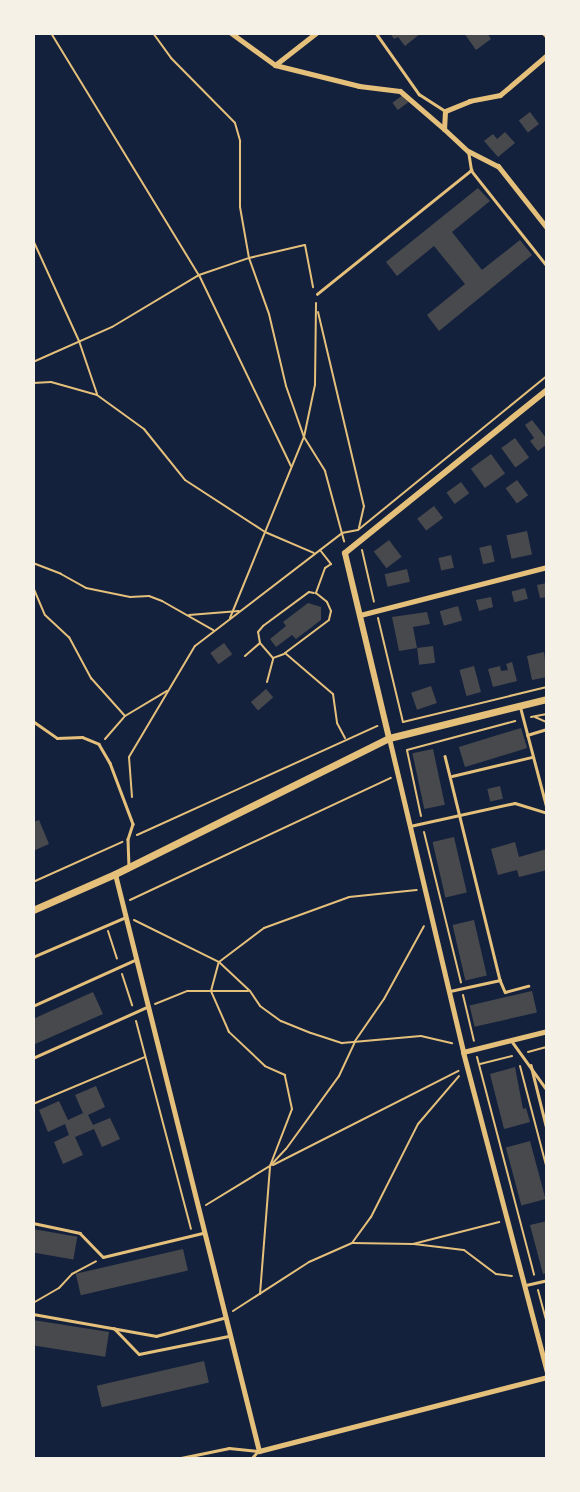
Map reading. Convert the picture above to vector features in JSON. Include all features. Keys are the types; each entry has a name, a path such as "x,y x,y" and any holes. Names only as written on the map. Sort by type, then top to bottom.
{"main road":[{"path":"33,910 115,874 390,738 547,699"}],"street":[{"path":"231,33 275,65 359,86 400,91 468,151 498,166 547,228"},
{"path":"275,65 316,33"},
{"path":"444,129 446,111 470,101 500,94 547,55"},
{"path":"115,874 223,1318 259,1451 547,1374 461,1044 345,552 547,390"},
{"path":"360,615 547,567"},
{"path":"463,1052 547,1031"}],"lane":[{"path":"376,33 419,94 446,111"},
{"path":"468,151 471,170 547,266"},
{"path":"317,293 471,170"},
{"path":"520,705 547,808"},
{"path":"33,721 57,738 82,737 99,744 133,824 128,839 129,866"},
{"path":"527,735 547,729"},
{"path":"445,756 500,980 505,992 528,986"},
{"path":"452,776 532,757"},
{"path":"410,826 515,803 547,813"},
{"path":"33,957 126,917"},
{"path":"33,1006 136,960"},
{"path":"450,991 500,980"},
{"path":"33,1058 147,1007"},
{"path":"511,1040 547,1090"},
{"path":"531,1065 547,1129"},
{"path":"33,1223 80,1233 103,1257 202,1233"},
{"path":"524,1286 547,1280"},
{"path":"33,1314 156,1336 223,1318"},
{"path":"114,1328 139,1354 228,1336"},
{"path":"176,1459 229,1448 259,1451"},
{"path":"251,1459 259,1451"}],"path":[{"path":"51,33 199,275 292,467"},
{"path":"153,33 171,58 234,123 240,141 240,207 249,258 304,437 325,471 345,552"},
{"path":"33,240 79,341 97,395"},
{"path":"33,362 140,312 199,275 249,258 305,245 317,308 364,506 364,517 358,530"},
{"path":"230,618 304,437 315,385 317,308"},
{"path":"132,797 129,757 195,646 342,533 358,530 547,376"},
{"path":"33,383 51,382 97,395 144,429 185,480 265,532 315,554"},
{"path":"360,541 403,723 547,687"},
{"path":"316,593 326,568 331,564 320,550"},
{"path":"33,563 86,588 130,597 149,596 214,631"},
{"path":"33,587 45,615 69,637 91,678 125,716"},
{"path":"309,592 316,593 327,601 331,611 329,621 285,653 273,658 260,643 258,632 262,626 309,592"},
{"path":"186,615 240,611"},
{"path":"245,656 260,643"},
{"path":"285,653 333,694 337,723 345,739"},
{"path":"267,682 273,658"},
{"path":"99,744 125,716 169,690"},
{"path":"547,713 407,750 478,1064 547,1324"},
{"path":"534,717 547,722"},
{"path":"33,882 385,723"},
{"path":"122,903 398,775"},
{"path":"260,1294 270,1166 292,1109 285,1074 265,1066 229,1032 211,991 219,962 264,928 349,897 425,889"},
{"path":"270,1166 339,1076 355,1041 384,999 419,930 443,908"},
{"path":"126,917 145,923 219,962 250,991 260,1006 281,1021 342,1043 421,1036 444,1043 461,1044"},
{"path":"107,925 134,1013 193,1237"},
{"path":"147,1007 188,991 250,991"},
{"path":"522,1054 547,1047"},
{"path":"478,1064 517,1055 547,1170"},
{"path":"33,1104 146,1057"},
{"path":"197,1211 270,1166 467,1067"},
{"path":"352,1243 371,1217 418,1124 467,1067"},
{"path":"413,1244 507,1220"},
{"path":"223,1318 309,1262 352,1243 413,1244 464,1250 496,1274 522,1277"},
{"path":"33,1303 59,1287 72,1273 103,1257"}],"building":[{"path":"390,33 421,33 405,46 398,37 394,39"},
{"path":"464,33 487,33 491,39 476,50"},
{"path":"403,95 408,102 398,110 392,103"},
{"path":"530,112 539,124 528,132 519,120"},
{"path":"505,132 515,143 498,157 484,141 493,134 497,139"},
{"path":"478,188 490,201 452,232 482,270 520,240 532,255 439,331 427,315 465,284 434,246 397,276 386,262"},
{"path":"532,420 547,439 547,444 538,451 530,441 534,438 525,425"},
{"path":"515,438 529,457 515,467 501,448"},
{"path":"491,454 505,473 485,488 471,469"},
{"path":"517,480 528,495 517,504 506,488"},
{"path":"461,482 469,493 455,504 446,493"},
{"path":"434,506 443,518 426,531 417,519"},
{"path":"527,531 532,554 511,559 506,535"},
{"path":"389,540 402,557 386,568 374,551"},
{"path":"491,545 495,562 483,564 479,548"},
{"path":"451,555 454,568 441,571 438,558"},
{"path":"407,569 410,582 388,587 385,574"},
{"path":"547,583 547,597 540,598 537,585"},
{"path":"525,588 528,599 514,602 511,592"},
{"path":"491,597 493,607 479,611 476,600"},
{"path":"308,603 321,607 321,620 296,639 292,635 276,647 270,639 286,626 283,622"},
{"path":"458,606 462,620 444,626 440,611"},
{"path":"427,612 430,624 413,627 417,648 399,651 392,617"},
{"path":"224,643 232,654 218,664 210,653"},
{"path":"433,646 435,663 419,665 417,648"},
{"path":"544,652 547,677 532,680 527,656"},
{"path":"512,662 517,681 493,687 488,669 500,666 501,671 508,670 506,664"},
{"path":"474,666 481,692 466,696 460,670"},
{"path":"431,686 437,703 417,710 411,693"},
{"path":"266,689 273,697 258,710 251,702"},
{"path":"521,728 527,748 465,767 459,747"},
{"path":"433,749 445,805 424,809 412,753"},
{"path":"500,786 503,799 490,802 487,789"},
{"path":"39,820 49,844 33,851 33,822"},
{"path":"454,837 467,893 445,897 433,842"},
{"path":"515,842 519,857 547,849 547,870 519,877 517,870 498,875 491,849"},
{"path":"474,920 487,976 465,980 453,925"},
{"path":"532,991 537,1012 475,1027 470,1005"},
{"path":"93,992 103,1014 33,1045 33,1019"},
{"path":"515,1067 523,1109 526,1108 530,1122 504,1129 490,1074"},
{"path":"96,1086 105,1107 88,1115 93,1125 110,1118 120,1139 102,1147 94,1129 75,1137 83,1155 63,1164 54,1142 69,1135 65,1124 48,1132 39,1110 59,1101 68,1120 83,1113 75,1095"},
{"path":"530,1141 546,1199 521,1205 506,1147"},
{"path":"547,1221 547,1273 543,1274 530,1225"},
{"path":"33,1229 77,1237 73,1259 33,1252"},
{"path":"183,1249 188,1270 81,1295 76,1274"},
{"path":"33,1320 109,1332 105,1357 33,1345"},
{"path":"204,1361 209,1382 102,1407 97,1386"}]}
